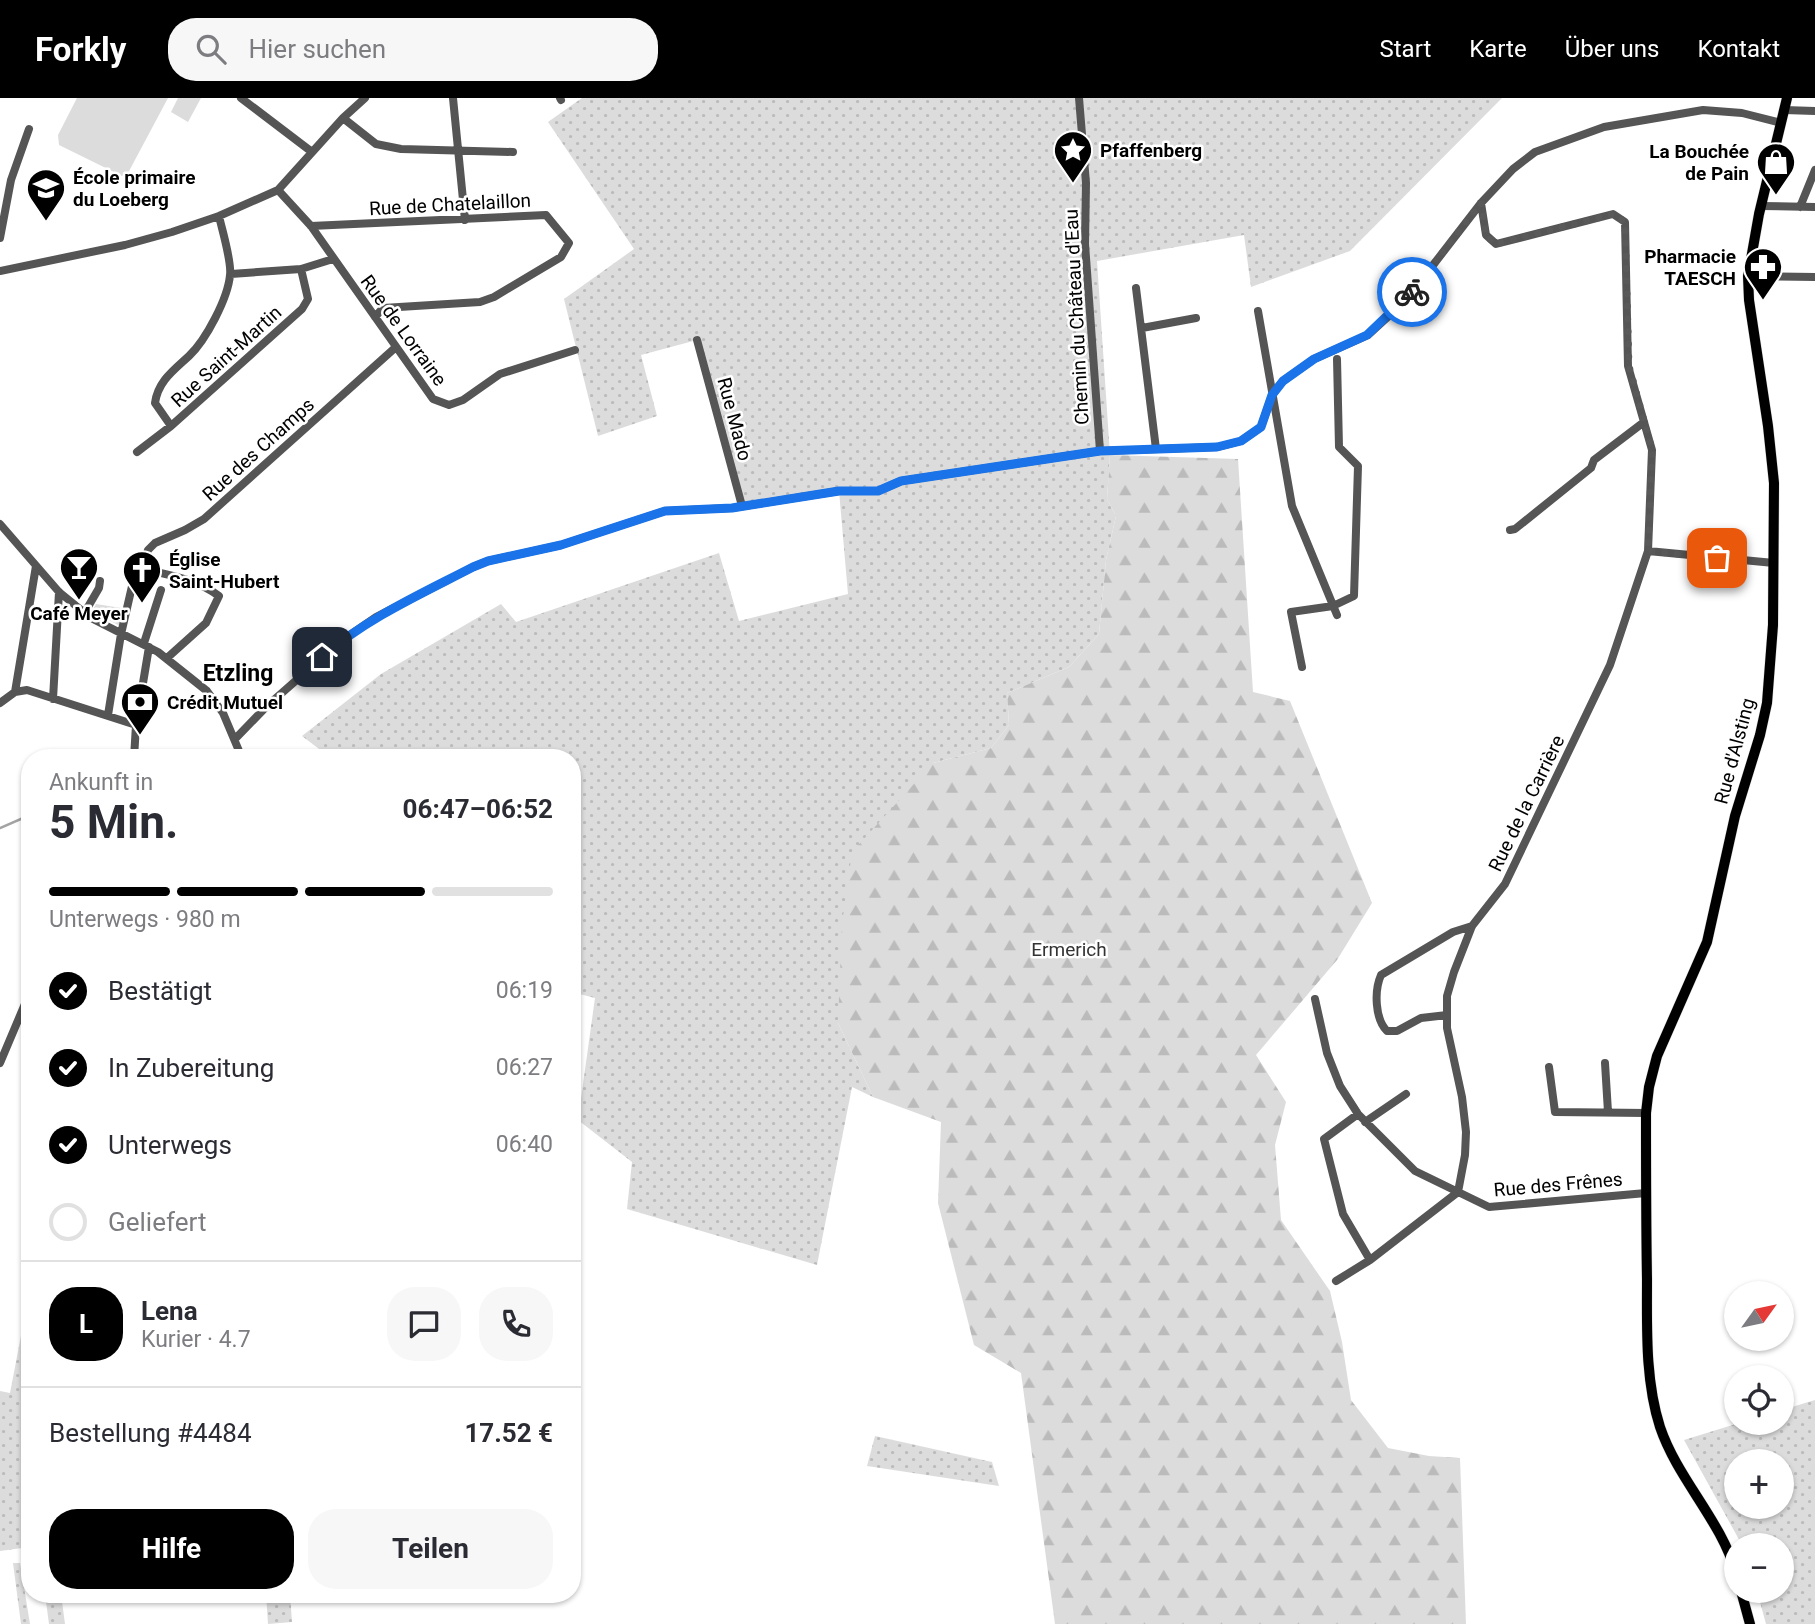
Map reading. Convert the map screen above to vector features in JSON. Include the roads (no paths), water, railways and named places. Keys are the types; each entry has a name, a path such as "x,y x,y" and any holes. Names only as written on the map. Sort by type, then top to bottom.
{"main road":[{"name":"Rue d'Alsting","path":"1724,1542 1676,1465 1656,1415 1650,1379 1647,1318 1646,1113 1657,1056 1707,942 1735,816 1762,725 1772,658 1774,483 1771,446 1750,311 1748,276 1761,206 1787,98"},
{"path":"1744,1603 1750,1624"}],"street":[{"path":"241,98 312,152"},
{"path":"0,271 125,245 219,216 278,190 343,118 365,98"},
{"path":"453,98 465,220"},
{"name":"Chemin du Château d'Eau","path":"1079,98 1086,183 1086,257 1100,451"},
{"path":"235,739 267,706 341,641 376,617 488,561 561,545 665,511 742,506 839,491 878,491 901,481 1100,451 1217,447 1241,441 1261,427 1272,395 1283,381 1314,359 1349,345 1376,328 1413,290 1481,203 1513,169 1535,152 1604,127 1703,110 1742,113 1781,123"},
{"path":"1784,110 1815,111"},
{"path":"343,118 376,144 401,149 513,152"},
{"path":"0,238 11,180 29,129"},
{"path":"1800,207 1815,170"},
{"name":"Rue de Lorraine","path":"278,190 311,226 433,398 449,405 463,400 500,374 575,350"},
{"name":"Rue de la Carrière","path":"1458,1192 1466,1132 1462,1097 1447,1028 1447,996 1472,926 1505,884 1609,665 1648,551 1652,450 1629,366 1625,222 1613,214 1496,244 1486,235 1481,203"},
{"path":"1761,206 1815,207"},
{"name":"Rue de Chatelaillon","path":"311,226 546,215 569,243 561,257 494,297 480,302 383,308 375,317"},
{"path":"171,426 155,403 157,392 163,382 198,348 216,318 231,274 219,216"},
{"path":"231,274 301,269 333,259"},
{"name":"Rue Saint-Martin","path":"137,452 171,426 302,309 308,299 301,269"},
{"path":"1748,276 1815,277"},
{"path":"1136,288 1156,449"},
{"path":"1258,311 1292,506 1338,615"},
{"path":"1142,328 1196,318"},
{"name":"Rue Mado","path":"697,340 742,506"},
{"name":"Rue des Champs","path":"108,715 121,634 133,582 142,569 148,550 155,543 204,519 396,347"},
{"path":"1302,667 1291,612 1333,606 1354,597 1358,466 1339,447 1337,359"},
{"path":"1510,530 1591,468 1594,460 1644,422"},
{"path":"0,524 59,592 97,622 167,658 207,691 223,713 239,749"},
{"path":"1648,551 1774,563"},
{"path":"15,692 36,566"},
{"path":"142,569 186,579 219,596 206,623 167,658"},
{"path":"85,612 99,588 100,581"},
{"path":"135,749 146,645 161,590"},
{"path":"53,699 59,592"},
{"path":"0,703 15,692 27,690 136,725"},
{"path":"1447,1015 1421,1018 1398,1031 1387,1031 1382,1027 1376,995 1378,982 1381,975 1453,932 1472,926"},
{"name":"Rue des Frênes","path":"1315,999 1326,1053 1340,1086 1365,1122 1415,1171 1489,1207 1646,1193"},
{"path":"0,1063 21,1013"},
{"path":"1605,1063 1608,1112"},
{"path":"1549,1067 1555,1112 1646,1113"},
{"path":"1365,1122 1406,1094"},
{"path":"1358,1114 1324,1139 1343,1214 1370,1260"},
{"path":"1336,1281 1370,1260 1458,1192"}],"waterway":[{"path":"0,828 21,819"}],"place":[{"name":"Pfaffenberg","path":"1073,184"},
{"name":"La Bouchée de Pain","path":"1776,196"},
{"name":"École primaire du Loeberg","path":"46,222"},
{"name":"Pharmacie TAESCH","path":"1763,301"},
{"name":"Café Meyer","path":"79,601"},
{"name":"Église Saint-Hubert","path":"142,604"},
{"name":"Crédit Mutuel","path":"140,736"}],"district":[{"name":"Etzling","path":"238,673"}],"park label":[{"name":"Ermerich","path":"1069,949"}]}
